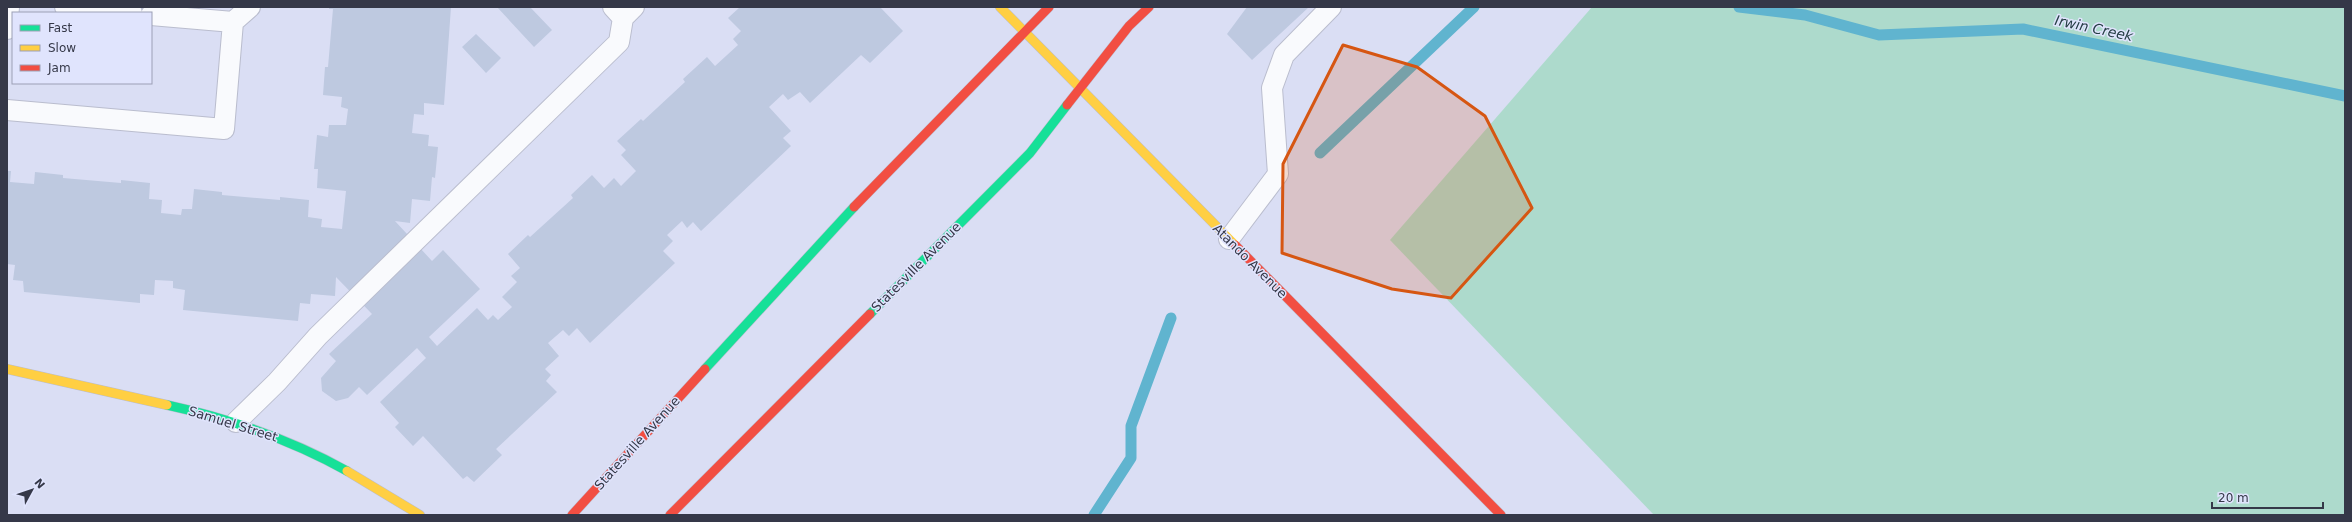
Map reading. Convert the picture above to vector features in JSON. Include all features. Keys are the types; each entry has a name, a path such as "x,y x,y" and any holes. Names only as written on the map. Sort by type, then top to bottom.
{"main road":[{"name":"Atando Avenue","path":"1000,7 1501,515"},
{"name":"Statesville Avenue","path":"572,515 828,233 1049,7"},
{"name":"Statesville Avenue","path":"670,515 1030,152 1129,26 1149,7"},
{"name":"Samuel Street","path":"7,370 214,415 236,422 286,440 353,475 420,515"}],"lane":[{"path":"7,29 9,7"},
{"path":"65,7 121,12"},
{"path":"7,110 224,130 233,22 250,7"},
{"path":"1229,239 1278,174 1272,88 1284,55 1330,7"},
{"path":"236,422 277,382 318,336 619,42 623,11"},
{"path":"152,15 233,22"}],"highlighted area":[{"path":"1343,45 1417,67 1485,116 1532,208 1451,298 1392,289 1282,253 1283,164"}],"green space":[{"path":"1592,7 2345,7 2345,515 1654,515 1390,240"}],"building":[{"path":"329,7 451,7 444,105 424,103 424,115 414,114 412,133 429,135 428,146 438,147 435,178 432,177 430,201 412,199 410,223 395,221 432,261 443,250 480,289 429,337 437,346 477,308 488,320 493,315 498,320 512,307 502,297 517,282 511,276 520,268 508,254 528,235 530,237 573,198 571,195 592,175 604,188 614,178 621,186 636,171 621,155 626,150 617,141 641,119 643,121 685,82 683,79 707,57 715,66 738,45 733,39 741,31 728,18 740,7 880,7 903,31 870,63 861,55 810,103 800,92 788,100 783,94 769,107 791,131 783,138 791,146 701,231 693,222 687,228 682,221 667,235 673,241 663,251 675,263 590,343 577,328 569,336 563,330 548,343 559,356 545,369 551,375 546,381 557,392 496,449 502,455 474,482 467,476 463,479 423,436 413,446 395,427 399,423 380,402 426,358 417,348 367,395 359,387 348,398 336,401 322,391 321,378 336,361 329,354 372,314 336,277 335,296 311,294 310,304 300,303 298,321 183,310 185,290 173,288 173,281 155,280 154,295 140,294 140,303 24,292 23,281 13,280 15,265 7,264 7,171 11,171 10,182 34,184 35,172 63,175 63,178 121,183 121,180 150,183 149,199 162,200 161,213 181,215 182,209 192,209 194,189 222,192 222,195 280,200 280,197 309,200 308,217 322,219 321,227 342,229 346,191 317,188 318,169 314,169 317,135 328,137 329,125 346,125 348,109 341,107 342,97 323,95 325,67 328,67 333,9 329,9"},
{"path":"497,7 530,7 552,30 534,47"},
{"path":"1247,7 1309,7 1252,60 1227,34"},
{"path":"476,34 501,58 486,73 462,47"}],"waterway":[{"path":"1320,153 1474,7"},
{"name":"Irwin Creek","path":"1739,7 1805,15 1879,35 2023,29 2345,96"},
{"path":"1094,515 1131,458 1131,426 1171,318"}],"traffic: fast":[{"path":"870,314 1030,153 1067,105"},
{"path":"705,369 854,207"},
{"path":"167,405 260,431 304,449 347,471"}],"traffic: slow":[{"path":"1000,7 1235,245"},
{"path":"7,369 167,405"},
{"path":"347,471 420,515"}],"traffic: jam":[{"path":"854,207 1049,7"},
{"path":"1067,105 1129,26 1149,7"},
{"path":"1235,245 1501,515"},
{"path":"670,515 870,314"},
{"path":"572,515 705,369"}]}
